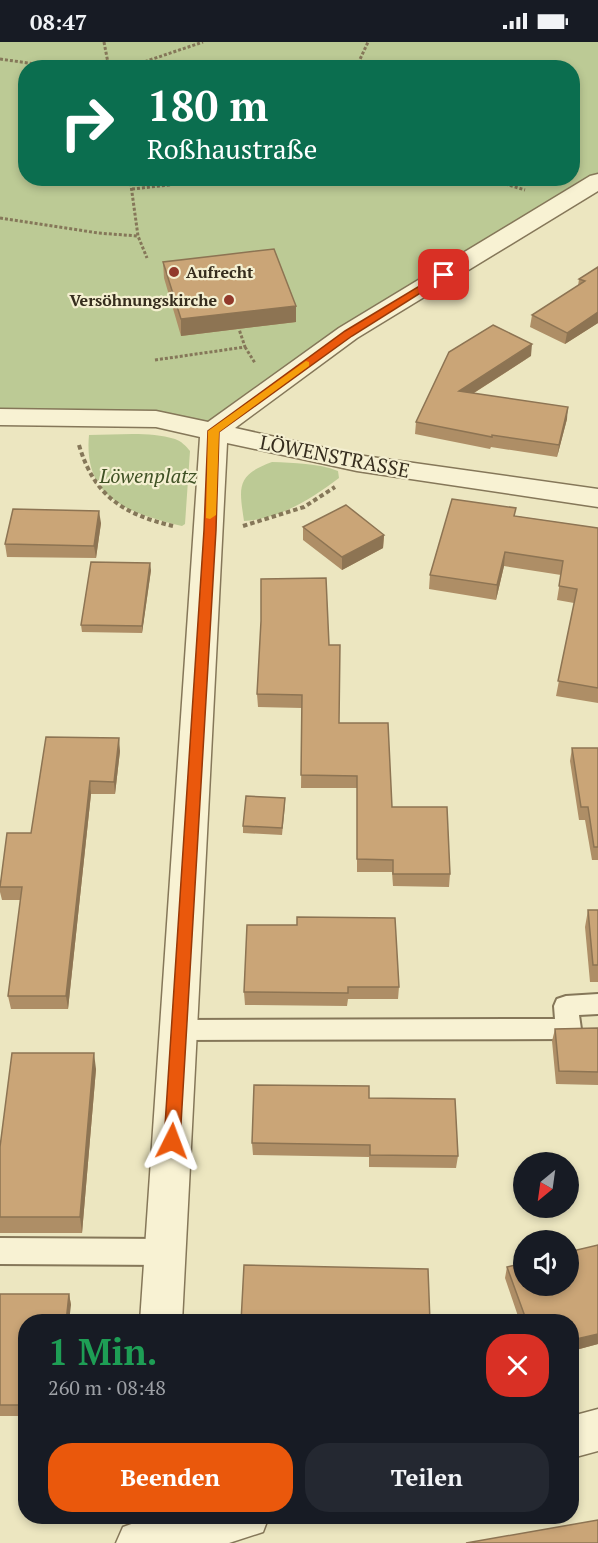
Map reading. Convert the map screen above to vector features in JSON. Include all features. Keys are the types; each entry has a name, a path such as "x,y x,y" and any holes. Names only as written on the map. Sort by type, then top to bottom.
{"street":[{"path":"162,1314 210,530 214,431 348,333 598,181"},
{"name":"LÖWENSTRASSE","path":"0,417 156,419 357,463 598,498"},
{"path":"579,1435 598,1430"},
{"path":"148,1536 207,1524"}],"lane":[{"path":"178,1030 568,1029 566,1006 598,1004"},
{"path":"0,1251 166,1252"}],"path":[{"path":"104,42 107,60"},
{"path":"150,60 203,42"},
{"path":"360,60 368,42"},
{"path":"0,59 18,62"},
{"path":"131,186 138,236 147,258"},
{"path":"132,189 160,186"},
{"path":"509,186 523,191 534,188"},
{"path":"0,218 98,233 138,236"},
{"path":"155,360 245,347 239,329"}],"green space":[{"path":"0,42 598,42 598,183 272,389 214,431 0,417"},
{"name":"Löwenplatz","path":"89,435 155,435 175,439 185,446 190,451 185,524 182,526 144,515 113,500 102,488 94,474 89,457"},
{"name":"Löwenplatz","path":"272,462 322,466 338,471 339,478 294,507 270,516 244,521 241,491 246,477"}],"building":[{"name":"Versöhnungskirche","path":"274,249 296,306 181,319 163,262"},
{"path":"598,267 598,312 567,333 532,315 585,281 579,279"},
{"path":"493,325 532,344 459,391 568,407 559,445 492,435 492,437 416,422 449,352"},
{"path":"452,499 516,508 514,516 598,528 598,688 558,681 577,589 559,586 563,561 505,552 497,585 430,575"},
{"path":"346,505 384,535 342,557 303,527"},
{"path":"13,509 99,511 94,546 5,544"},
{"path":"91,562 150,563 142,626 81,625"},
{"path":"326,578 329,645 340,645 339,723 388,723 392,807 447,807 450,874 393,874 393,860 357,859 357,776 301,775 302,695 257,694 261,579"},
{"path":"46,737 119,738 114,782 90,781 66,996 8,996 22,887 0,887 7,833 31,833"},
{"path":"572,748 598,748 598,847 594,847 588,807 581,807"},
{"path":"246,796 285,798 282,828 243,826"},
{"path":"588,910 598,910 598,965 593,965"},
{"path":"297,917 395,918 399,987 348,987 348,993 244,992 247,925 297,925"},
{"path":"598,1028 598,1072 559,1071 555,1029"},
{"path":"12,1053 94,1053 80,1217 0,1217 0,1147"},
{"path":"254,1085 369,1086 369,1098 455,1099 458,1156 370,1155 370,1145 252,1143"},
{"path":"598,1245 598,1334 579,1338 579,1314 524,1314 518,1296 579,1296 579,1249"},
{"path":"244,1265 428,1269 430,1314 241,1314"},
{"path":"513,1266 513,1284 507,1267"},
{"path":"0,1294 69,1294 67,1314 18,1314 18,1405 0,1405"},
{"path":"598,1520 598,1543 466,1543 579,1524"}],"slow traffic":[{"path":"210,515 214,431 306,364"}],"place":[{"name":"Aufrecht","path":"174,272"},
{"name":"Versöhnungskirche","path":"229,300"}],"route":[{"path":"172,1141 210,530 214,431 348,333 444,275"}]}
